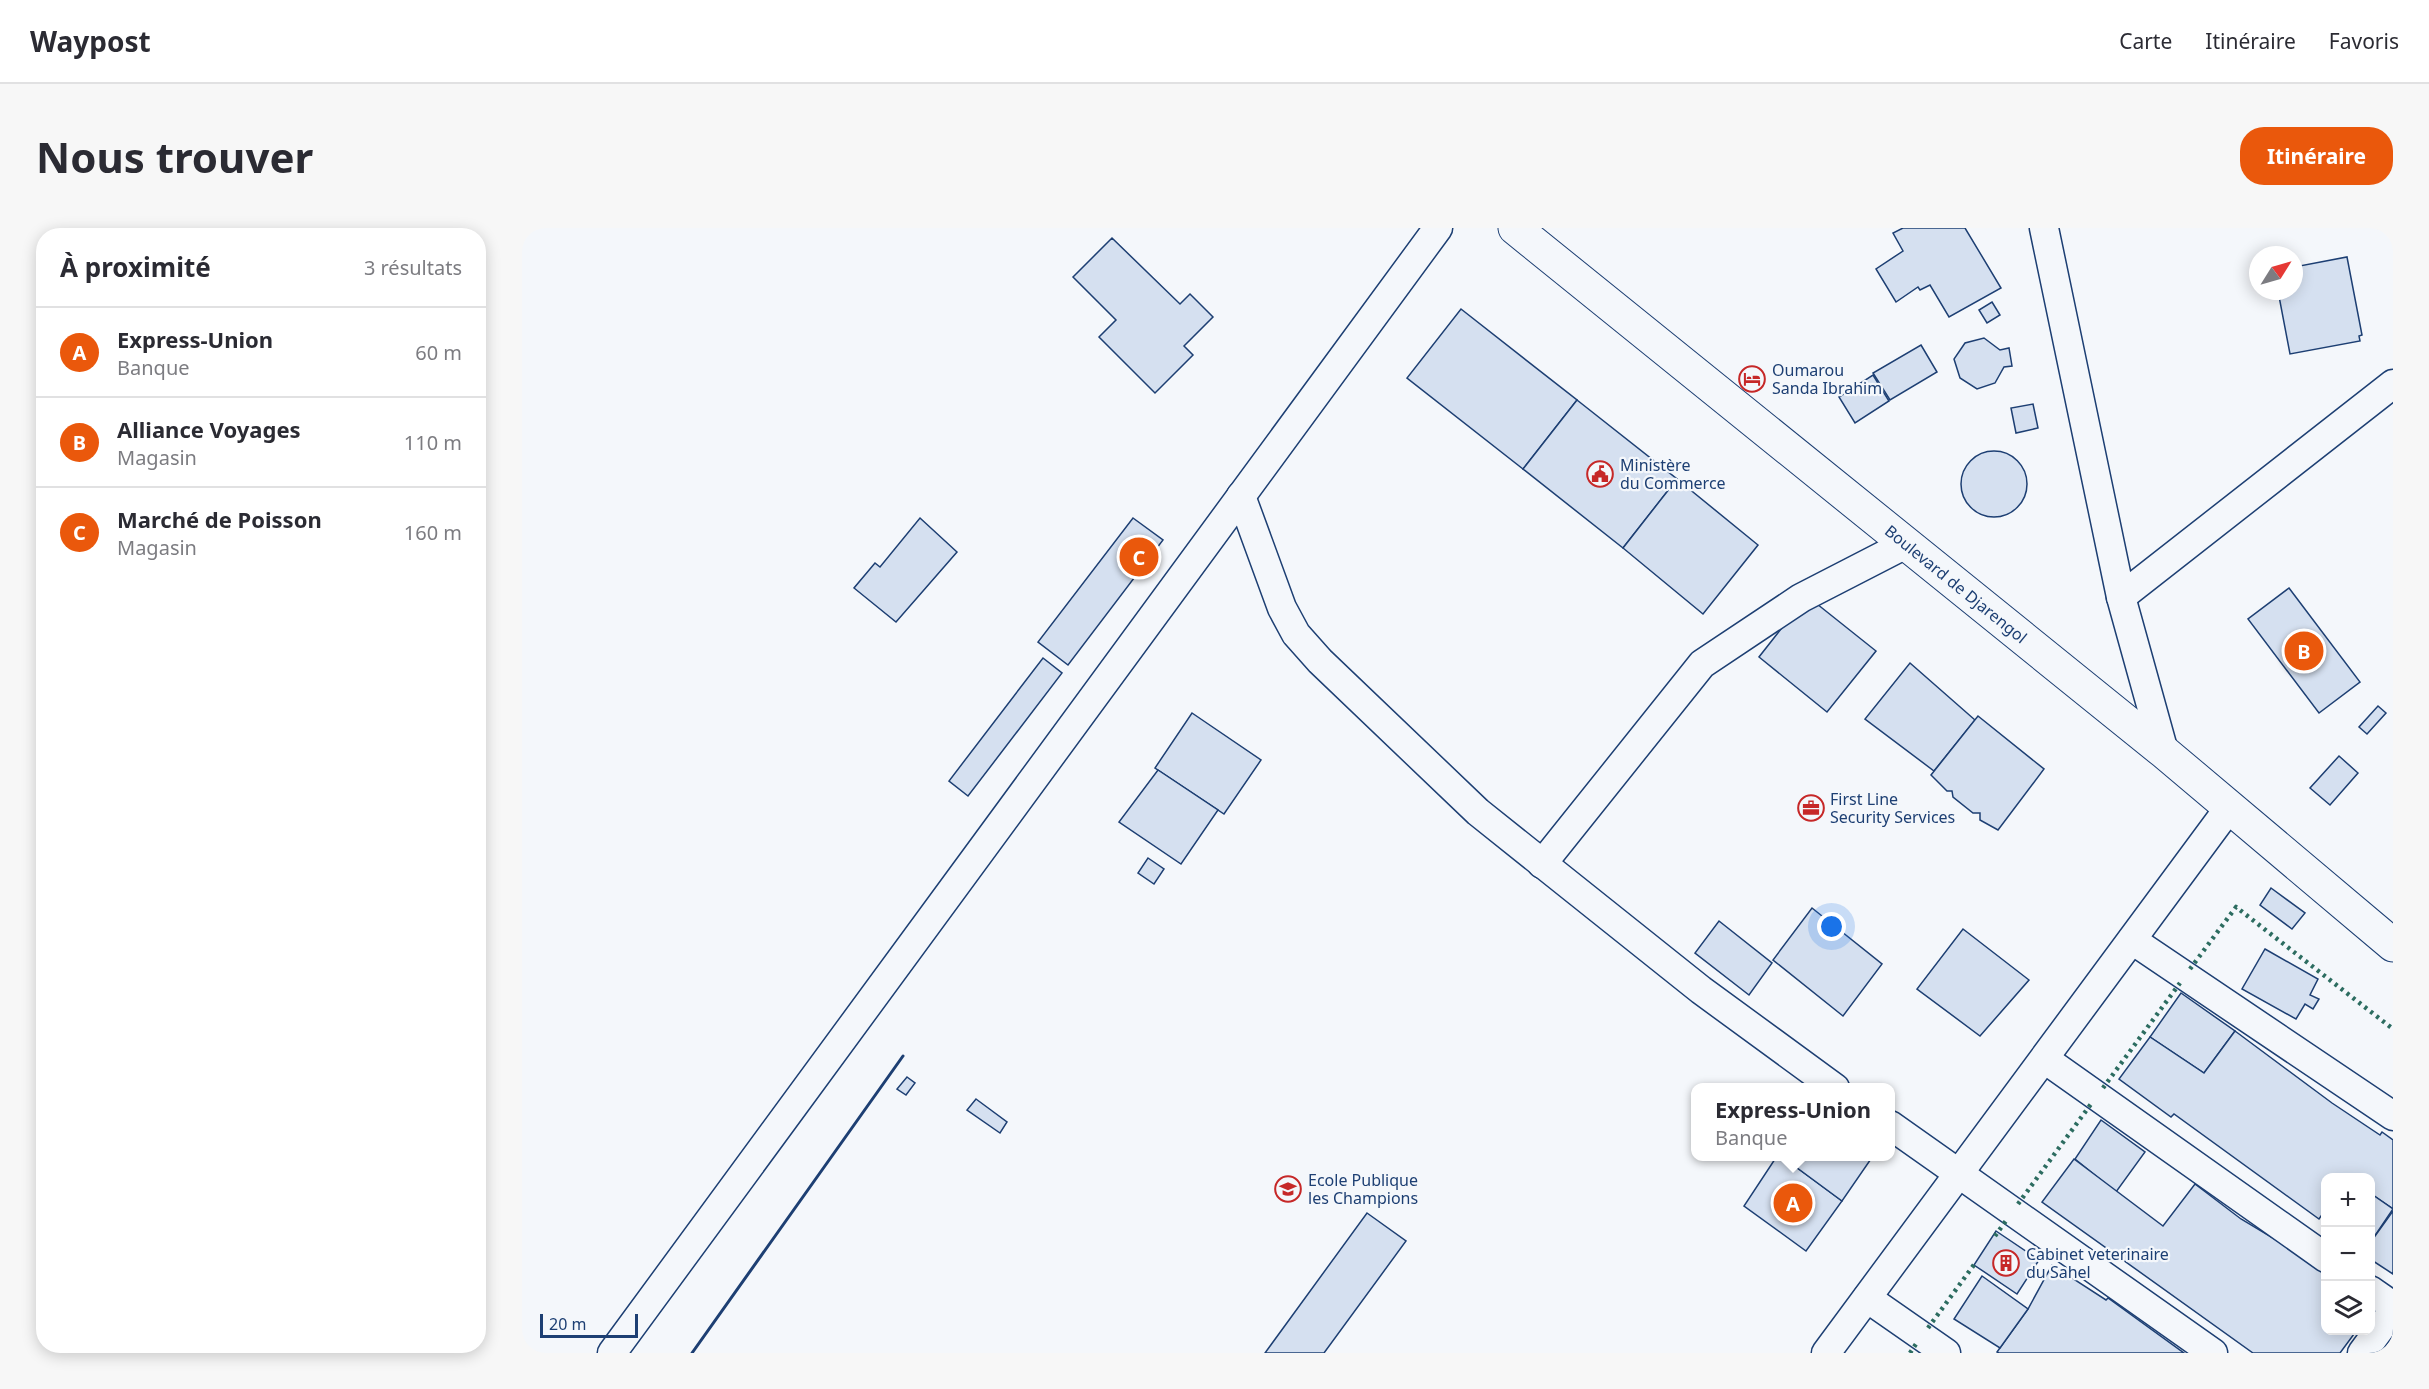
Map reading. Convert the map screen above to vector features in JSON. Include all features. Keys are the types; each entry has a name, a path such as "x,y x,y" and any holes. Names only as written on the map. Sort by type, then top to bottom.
{"main road":[{"name":"Boulevard de Djarengol","path":"1515,228 2164,752 2393,945"}],"street":[{"path":"612,1353 1438,228"},
{"path":"2044,228 2121,597 2164,752"},
{"path":"2121,597 2393,384"},
{"path":"1241,496 1282,608 1296,634 1427,766 1542,864 1701,990 1828,1083"},
{"path":"1542,864 1702,664 1801,598 1906,544"},
{"path":"1826,1353 2046,1059 2229,808"},
{"path":"2132,940 2393,1116"},
{"path":"2046,1059 2321,1255"},
{"path":"1895,1128 2213,1353"},
{"path":"2375,1293 2393,1306"},
{"path":"1867,1298 1946,1353"},
{"path":"2362,1353 2393,1311"}],"building":[{"path":"1903,228 1965,228 2001,288 1949,317 1930,285 1920,290 1918,287 1896,302 1876,269 1903,251 1893,233"},
{"path":"1112,238 1180,304 1190,294 1213,317 1184,346 1193,355 1155,393 1099,337 1116,320 1073,277"},
{"path":"2347,257 2362,335 2359,336 2360,341 2290,354 2280,300 2303,300 2303,265"},
{"path":"1992,302 2000,315 1987,323 1979,310"},
{"path":"1461,309 1577,400 1523,469 1407,378"},
{"path":"1984,338 2000,350 2009,348 2012,366 2004,367 1995,383 1977,389 1960,378 1954,359 1965,343"},
{"path":"1921,345 1937,372 1890,400 1873,373"},
{"path":"1873,375 1889,401 1855,423 1839,397"},
{"name":"Ministère du Commerce","path":"1577,400 1677,479 1623,548 1523,469"},
{"path":"2033,404 2038,428 2016,433 2011,408"},
{"path":"1994,451 2007,453 2022,466 2027,484 2025,497 2012,512 1994,517 1981,515 1966,502 1961,484 1963,471 1976,456"},
{"path":"1677,479 1758,545 1703,614 1623,548"},
{"path":"920,518 957,552 896,622 854,588 875,563 880,567"},
{"path":"1133,518 1163,540 1068,665 1038,642"},
{"path":"2289,588 2360,682 2319,713 2248,619"},
{"path":"1807,596 1876,651 1827,712 1759,657"},
{"path":"1043,658 1062,673 968,796 949,781"},
{"path":"1910,663 1975,720 1934,771 1865,719"},
{"path":"2378,706 2386,713 2367,734 2359,727"},
{"path":"1192,713 1261,760 1224,814 1155,768"},
{"path":"1978,716 2044,769 1998,830 1980,820 1980,813 1973,813 1953,797 1952,791 1947,791 1931,775"},
{"path":"2339,756 2358,773 2330,805 2310,788"},
{"path":"1158,770 1218,810 1181,864 1119,822"},
{"path":"1148,858 1164,869 1154,884 1138,873"},
{"path":"2271,888 2305,913 2292,929 2260,905"},
{"path":"1812,908 1882,964 1843,1016 1773,960"},
{"path":"1719,921 1772,963 1749,995 1695,953"},
{"path":"1963,929 2029,980 1980,1036 1917,989"},
{"path":"2265,949 2318,979 2310,995 2319,999 2313,1009 2305,1004 2296,1019 2242,989"},
{"path":"2181,993 2235,1031 2204,1073 2150,1037"},
{"path":"2235,1031 2332,1103 2380,1135 2382,1132 2393,1140 2393,1209 2375,1196 2375,1173 2321,1173 2321,1216 2319,1219 2174,1114 2171,1117 2119,1079 2150,1037 2204,1073"},
{"path":"907,1077 915,1083 906,1095 897,1089"},
{"path":"976,1099 1007,1122 1000,1133 967,1110"},
{"path":"2101,1120 2145,1152 2116,1192 2075,1159"},
{"path":"2074,1159 2163,1226 2195,1184 2241,1219 2291,1249 2321,1271 2321,1335 2353,1335 2340,1353 2253,1353 2042,1202"},
{"path":"1774,1161 1788,1161 1842,1201 1806,1251 1744,1206"},
{"path":"1788,1161 1870,1161 1842,1201"},
{"path":"2375,1196 2393,1209 2375,1236"},
{"path":"2393,1211 2393,1274 2375,1262 2375,1236"},
{"path":"1367,1213 1406,1241 1324,1353 1265,1353"},
{"name":"Cabinet veterinaire du Sahel","path":"1996,1231 2039,1260 2017,1294 1974,1265"},
{"path":"2052,1265 2106,1300 2108,1298 2184,1353 1997,1352 2028,1309"},
{"path":"1982,1276 2028,1309 2000,1348 1954,1319"}],"hedge":[{"path":"2190,969 2236,907 2393,1029"},
{"path":"2103,1088 2180,983"},
{"path":"2018,1204 2091,1104"},
{"path":"1995,1236 2008,1218"},
{"path":"1928,1328 1976,1262"},
{"path":"1910,1353 1916,1344"}],"wall":[{"path":"692,1353 903,1056"}],"place":[{"name":"Oumarou Sanda Ibrahim","path":"1752,379"},
{"name":"Ministère du Commerce","path":"1600,474"},
{"name":"Marché de Poisson","path":"1139,557"},
{"name":"Alliance Voyages","path":"2304,651"},
{"name":"First Line Security Services","path":"1811,808"},
{"name":"Ecole Publique les Champions","path":"1288,1189"},
{"name":"Express-Union","path":"1793,1203"},
{"name":"Cabinet veterinaire du Sahel","path":"2006,1263"}]}
